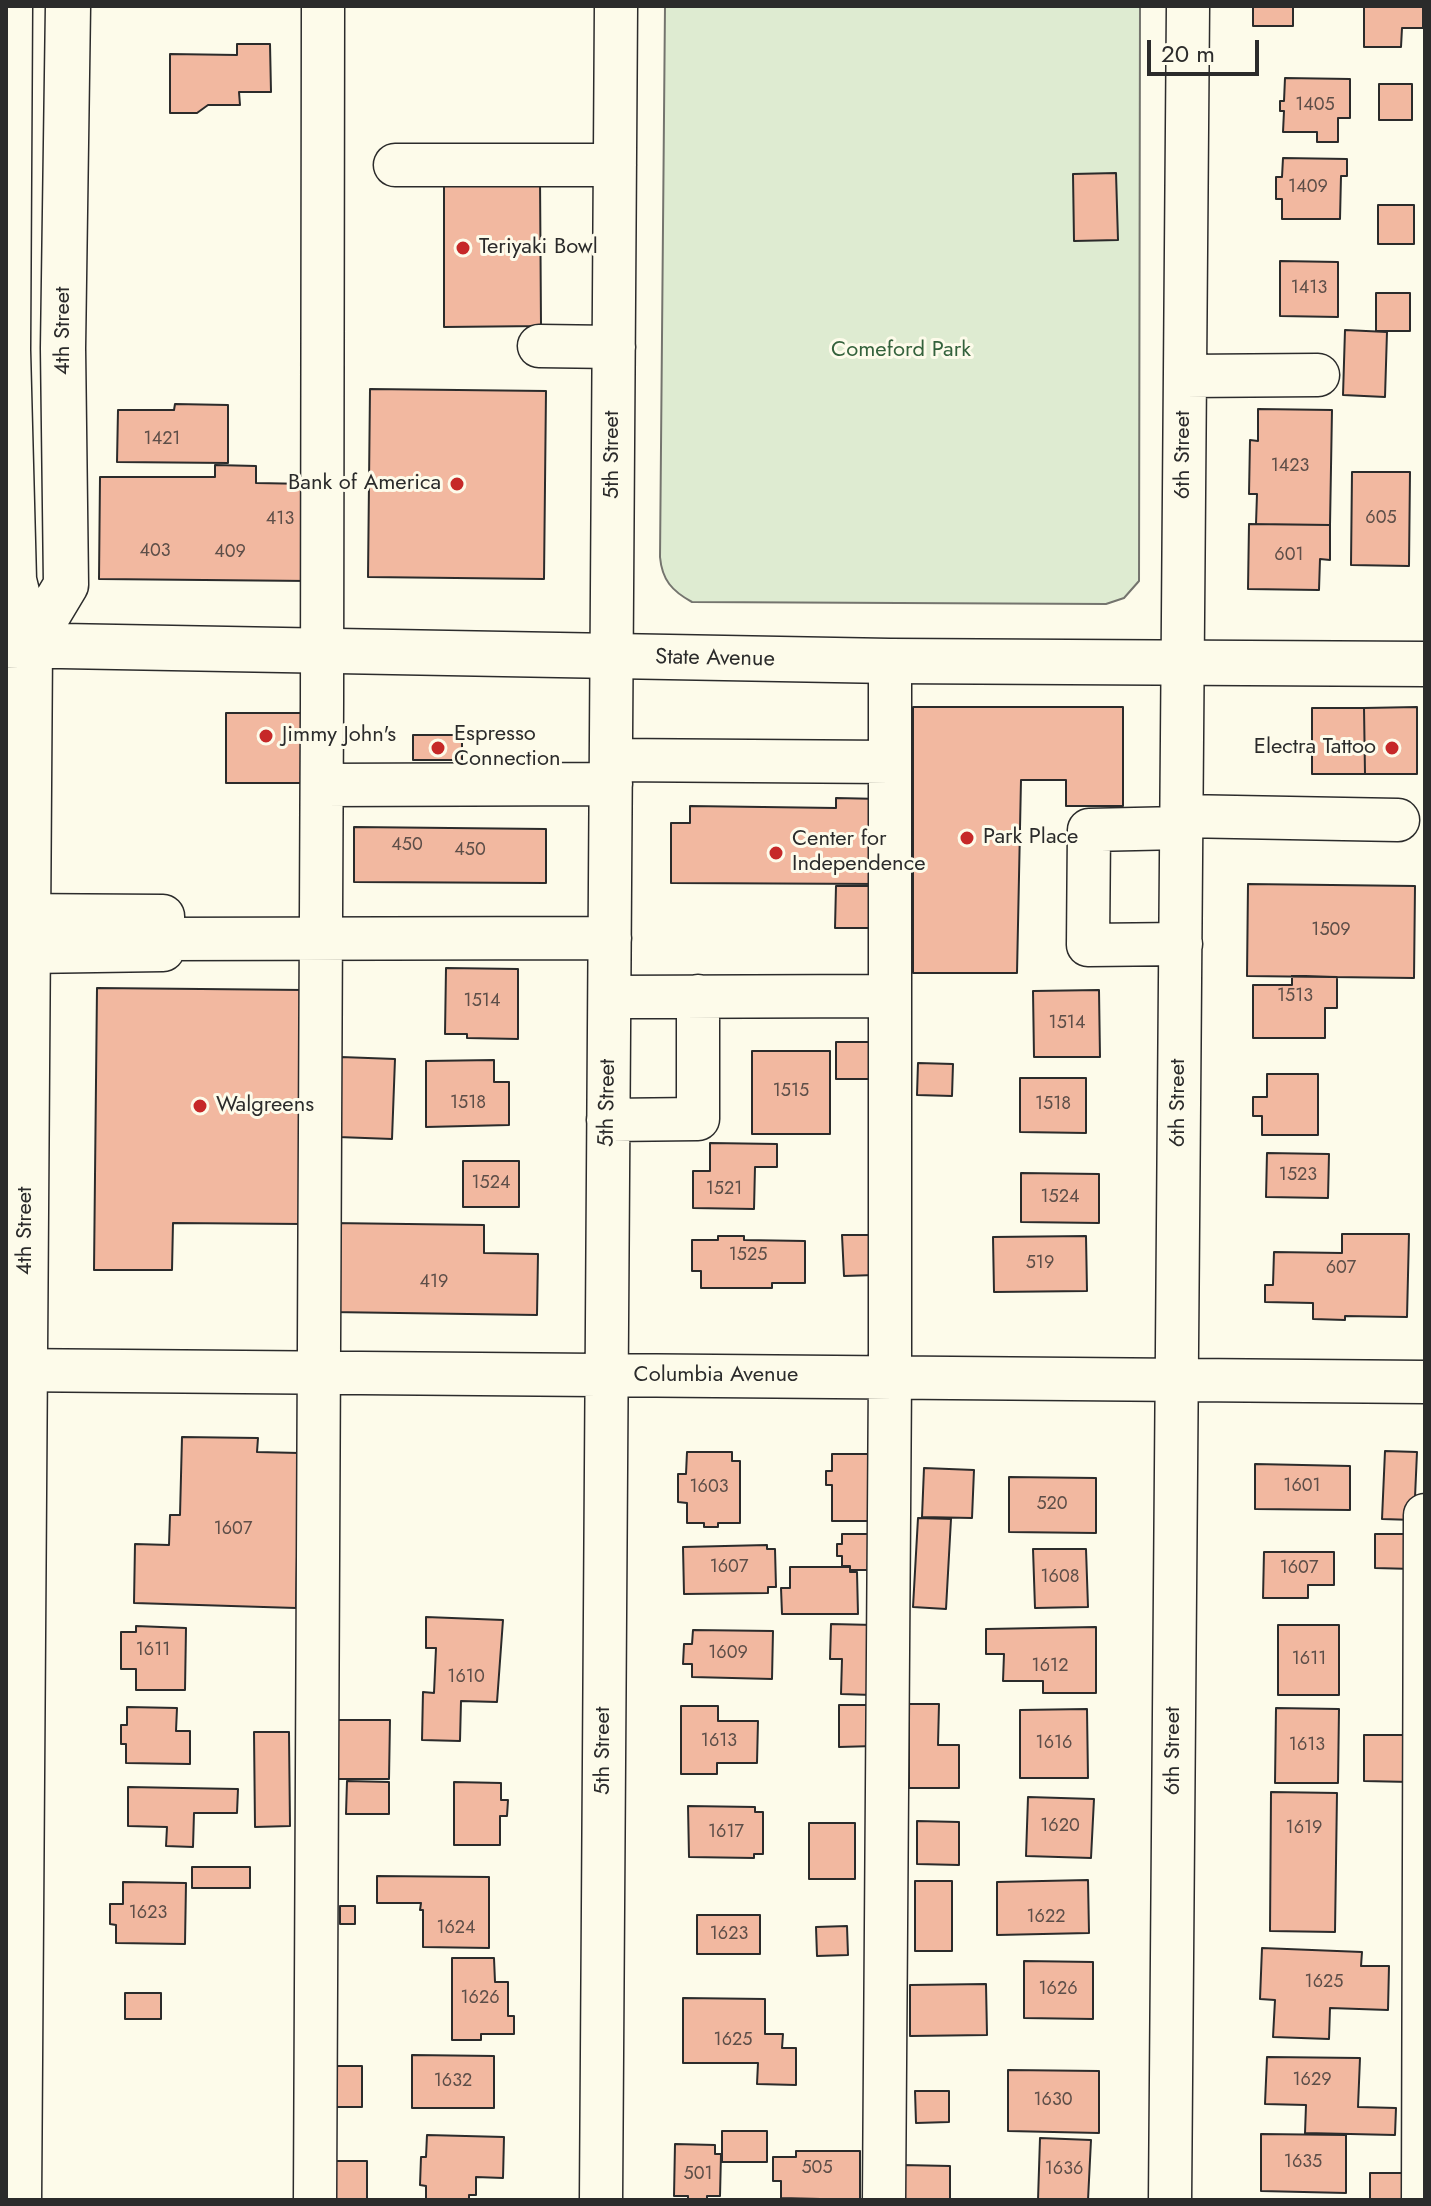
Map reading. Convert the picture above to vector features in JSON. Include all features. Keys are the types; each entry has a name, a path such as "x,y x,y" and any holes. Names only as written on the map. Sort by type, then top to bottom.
{"main road":[{"name":"4th Street","path":"10,6 7,350 18,645 21,927 13,2003 19,2200"},
{"name":"4th Street","path":"18,645 66,585 63,348 68,6"},
{"name":"State Avenue","path":"18,645 890,661 1425,664"}],"street":[{"path":"315,2200 323,6"},
{"name":"5th Street","path":"601,2200 616,6"},
{"name":"6th Street","path":"1170,2200 1188,6"},
{"path":"395,165 615,165"},
{"path":"539,346 614,347"},
{"path":"1185,376 1318,375"},
{"path":"884,2200 890,1377 890,661"},
{"path":"322,785 890,762"},
{"path":"1181,944 1088,945 1089,830 1181,822 1398,820"},
{"path":"21,927 321,939 610,938"},
{"path":"608,1120 698,1119 698,996"},
{"path":"610,997 890,996"},
{"name":"Columbia Avenue","path":"16,1370 1425,1382"},
{"path":"1423,2200 1425,1515"}],"green space":[{"name":"Comeford Park","path":"665,6 1140,6 1139,581 1124,598 1106,604 692,602 669,584 660,557"}],"building":[{"path":"1253,6 1293,6 1293,26 1253,26"},
{"path":"1364,6 1423,6 1423,28 1402,28 1401,47 1364,47"},
{"path":"237,44 270,44 271,92 239,92 240,105 208,105 197,113 170,113 170,54 237,55"},
{"path":"1285,78 1350,79 1350,118 1338,118 1338,142 1317,142 1317,132 1283,132 1284,111 1280,111 1280,101 1284,101"},
{"path":"1379,84 1412,84 1412,120 1379,120"},
{"path":"1283,158 1347,159 1347,176 1341,176 1340,219 1282,219 1282,199 1276,199 1276,177 1282,177"},
{"path":"1116,173 1118,240 1074,241 1073,174"},
{"path":"444,178 540,178 541,326 444,327"},
{"path":"1378,205 1414,205 1414,244 1378,244"},
{"path":"1280,261 1338,262 1338,317 1280,316"},
{"path":"1376,293 1410,293 1410,331 1376,331"},
{"path":"1345,330 1387,332 1385,397 1343,395"},
{"name":"Bank of America","path":"370,389 546,391 544,579 368,577"},
{"path":"175,404 228,405 228,463 117,462 118,410 174,410"},
{"path":"1258,409 1332,410 1330,525 1256,524 1257,494 1249,494 1250,440 1258,441"},
{"path":"215,465 256,466 256,483 309,484 309,581 99,579 100,477 215,477"},
{"path":"1352,472 1410,472 1409,566 1351,565"},
{"path":"1249,524 1330,525 1330,560 1320,559 1319,590 1248,589"},
{"name":"Park Place","path":"913,707 1123,707 1123,806 1066,806 1066,780 1021,780 1017,973 913,973"},
{"path":"1417,707 1417,774 1365,774 1364,708"},
{"path":"1312,708 1364,708 1365,774 1312,774"},
{"path":"226,713 301,713 301,783 226,783"},
{"name":"Espresso Connection","path":"413,735 462,735 462,760 413,760"},
{"name":"Center for Independence","path":"836,798 881,799 880,884 671,883 671,823 690,823 690,806 836,808"},
{"path":"354,827 546,829 546,883 354,882"},
{"path":"1248,884 1415,886 1414,978 1247,976"},
{"path":"836,886 876,886 875,928 835,928"},
{"path":"446,968 518,969 518,1039 467,1038 467,1034 445,1034"},
{"path":"1292,976 1337,977 1337,1008 1325,1008 1325,1038 1253,1038 1253,985 1292,985"},
{"name":"Walgreens","path":"97,988 305,990 303,1224 173,1223 172,1270 94,1270"},
{"path":"1099,990 1100,1057 1034,1057 1033,991"},
{"path":"836,1042 875,1042 875,1079 836,1079"},
{"path":"752,1051 830,1051 830,1134 752,1134"},
{"path":"341,1057 395,1059 392,1139 338,1137"},
{"path":"494,1060 494,1082 509,1082 509,1125 426,1127 426,1061"},
{"path":"918,1063 953,1064 952,1096 917,1095"},
{"path":"1267,1074 1318,1074 1318,1135 1262,1135 1262,1116 1253,1116 1253,1097 1267,1097"},
{"path":"1020,1078 1086,1078 1086,1133 1020,1132"},
{"path":"710,1143 777,1144 777,1167 755,1167 754,1209 693,1208 693,1171 710,1171"},
{"path":"1267,1153 1329,1154 1328,1198 1266,1197"},
{"path":"463,1161 519,1161 519,1207 463,1207"},
{"path":"1021,1173 1099,1174 1099,1223 1021,1222"},
{"path":"331,1223 484,1225 484,1253 538,1254 537,1315 330,1312"},
{"path":"1342,1234 1409,1234 1407,1317 1313,1319 1313,1303 1265,1302 1265,1285 1273,1285 1274,1252 1342,1253"},
{"path":"842,1235 874,1235 875,1275 844,1276"},
{"path":"718,1236 744,1236 744,1240 805,1241 805,1283 772,1283 772,1288 701,1288 701,1271 692,1271 692,1240 718,1240"},
{"path":"1086,1236 1087,1291 994,1292 993,1237"},
{"path":"182,1437 258,1438 257,1452 299,1453 296,1608 134,1603 135,1544 169,1545 170,1515 180,1515"},
{"path":"1385,1451 1417,1452 1414,1520 1382,1519"},
{"path":"687,1452 732,1452 732,1461 740,1461 740,1523 718,1523 718,1527 704,1527 704,1523 687,1523 687,1503 678,1502 678,1474 686,1474"},
{"path":"832,1454 875,1454 875,1521 832,1521 832,1485 826,1485 826,1471 832,1471"},
{"path":"1255,1464 1350,1466 1350,1510 1255,1509"},
{"path":"924,1468 974,1470 972,1518 922,1517"},
{"path":"1009,1477 1096,1478 1096,1533 1009,1532"},
{"path":"918,1518 951,1519 946,1609 913,1607"},
{"path":"842,1534 874,1534 874,1570 850,1570 850,1566 842,1566 842,1556 837,1556 837,1544 842,1544"},
{"path":"1375,1534 1413,1534 1413,1569 1375,1568"},
{"path":"767,1545 767,1549 775,1549 776,1587 768,1587 768,1593 684,1594 683,1547"},
{"path":"1033,1549 1086,1549 1088,1607 1035,1608"},
{"path":"1264,1552 1334,1552 1334,1585 1308,1585 1308,1598 1263,1598"},
{"path":"790,1567 850,1567 850,1572 857,1572 858,1614 782,1614 781,1588 790,1588"},
{"path":"426,1617 503,1620 497,1702 461,1701 460,1741 422,1740 423,1692 434,1693 436,1648 426,1648"},
{"path":"831,1624 874,1625 872,1695 841,1694 842,1659 830,1659"},
{"path":"1278,1625 1339,1625 1339,1695 1278,1695"},
{"path":"136,1626 186,1628 185,1690 136,1690 136,1669 121,1669 121,1632 136,1632"},
{"path":"1096,1627 1096,1693 1043,1693 1043,1681 1003,1681 1004,1654 986,1654 986,1629"},
{"path":"693,1630 773,1631 772,1679 692,1677 692,1664 683,1664 684,1644 692,1644"},
{"path":"909,1704 939,1704 938,1745 959,1745 959,1788 909,1788"},
{"path":"839,1705 873,1705 874,1746 839,1747"},
{"path":"681,1706 718,1706 718,1721 758,1721 757,1763 717,1763 717,1774 681,1774"},
{"path":"127,1707 177,1708 176,1731 190,1731 190,1764 126,1763 126,1744 121,1744 121,1725 127,1725"},
{"path":"1276,1708 1339,1709 1338,1783 1275,1783"},
{"path":"1087,1709 1088,1778 1020,1778 1020,1710"},
{"path":"335,1720 390,1720 389,1779 334,1779"},
{"path":"254,1732 289,1732 290,1826 255,1827"},
{"path":"1364,1735 1410,1735 1410,1782 1364,1781"},
{"path":"347,1781 389,1782 389,1814 346,1814"},
{"path":"454,1782 501,1783 501,1800 508,1800 507,1816 500,1816 500,1845 454,1845"},
{"path":"128,1787 238,1789 237,1813 194,1813 193,1847 166,1846 167,1827 128,1826"},
{"path":"1271,1792 1337,1793 1335,1932 1270,1931"},
{"path":"1028,1797 1094,1799 1091,1858 1026,1856"},
{"path":"688,1806 755,1807 755,1812 763,1812 763,1854 754,1854 754,1858 689,1857"},
{"path":"917,1821 959,1822 959,1865 917,1864"},
{"path":"809,1823 855,1823 855,1879 809,1879"},
{"path":"192,1867 250,1867 250,1888 192,1888"},
{"path":"377,1876 489,1877 489,1948 423,1947 421,1903 377,1903"},
{"path":"1088,1880 1089,1933 997,1935 997,1882"},
{"path":"915,1881 952,1881 952,1951 915,1951"},
{"path":"123,1882 186,1883 185,1944 116,1943 116,1925 110,1924 110,1904 123,1904"},
{"path":"340,1906 355,1906 355,1924 340,1924"},
{"path":"697,1915 760,1915 760,1954 697,1954"},
{"path":"847,1926 848,1955 817,1956 816,1927"},
{"path":"1262,1948 1362,1952 1361,1966 1389,1966 1388,2010 1330,2008 1329,2039 1273,2037 1275,2000 1260,1999"},
{"path":"452,1958 494,1958 495,1982 508,1982 508,2016 514,2016 514,2034 481,2034 481,2040 452,2040"},
{"path":"1024,1961 1093,1962 1093,2019 1024,2018"},
{"path":"986,1984 987,2035 910,2036 910,1985"},
{"path":"125,1993 161,1993 161,2019 125,2019"},
{"path":"683,1998 765,1999 765,2034 783,2034 782,2048 796,2048 796,2085 757,2084 758,2063 683,2063"},
{"path":"412,2055 494,2056 494,2108 412,2108"},
{"path":"1267,2057 1360,2058 1358,2107 1396,2108 1395,2135 1305,2133 1306,2105 1265,2104"},
{"path":"330,2066 362,2066 362,2107 330,2107"},
{"path":"1008,2070 1099,2071 1099,2133 1008,2131"},
{"path":"915,2091 949,2091 949,2122 916,2123"},
{"path":"722,2131 767,2131 767,2162 722,2162"},
{"path":"1261,2134 1346,2135 1346,2193 1261,2191"},
{"path":"427,2135 504,2137 503,2178 476,2177 476,2195 469,2195 469,2200 426,2199 426,2186 420,2185 421,2157 426,2157"},
{"path":"1040,2138 1091,2140 1088,2200 1038,2200"},
{"path":"675,2144 715,2145 715,2154 721,2154 720,2196 688,2200 688,2196 674,2196"},
{"path":"796,2151 860,2151 860,2200 781,2198 781,2181 773,2181 773,2157 796,2157"},
{"path":"330,2161 367,2161 367,2200 330,2200"},
{"path":"902,2165 950,2166 950,2200 902,2200"},
{"path":"1370,2173 1415,2173 1415,2200 1370,2200"}],"place":[{"name":"Teriyaki Bowl","path":"463,248"},
{"name":"Bank of America","path":"457,484"},
{"name":"Jimmy John's","path":"266,736"},
{"name":"Espresso Connection","path":"438,748"},
{"name":"Electra Tattoo","path":"1392,748"},
{"name":"Park Place","path":"967,838"},
{"name":"Center for Independence","path":"776,853"},
{"name":"Walgreens","path":"200,1106"}]}
